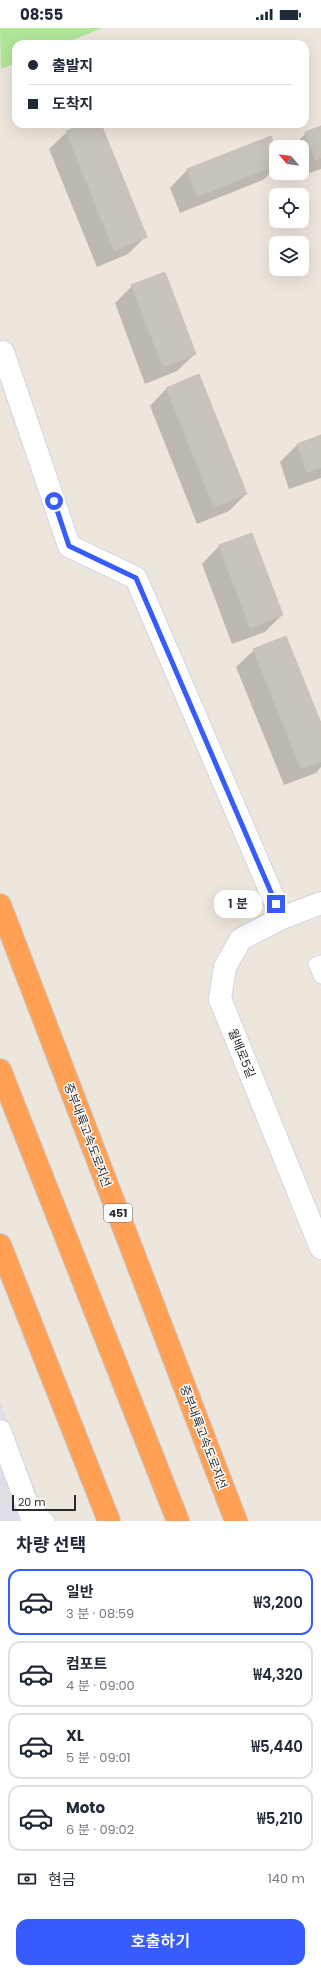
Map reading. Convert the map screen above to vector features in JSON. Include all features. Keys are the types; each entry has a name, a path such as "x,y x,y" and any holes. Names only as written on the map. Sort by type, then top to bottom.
{"highway":[{"name":"중부내륙고속도로지선","path":"0,905 236,1521"},
{"path":"0,1070 178,1521"},
{"path":"0,1245 108,1520"}],"street":[{"path":"3,352 69,546 136,578 282,918"},
{"name":"월배로5길","path":"321,903 282,918 242,939 225,967 220,999 321,1248"},
{"path":"0,1431 33,1521"}],"lane":[{"path":"321,962 316,964 321,977"},
{"path":"24,1497 48,1521"}],"shaded area":[{"path":"0,1402 48,1521 0,1521"}],"green space":[{"path":"0,28 102,28 73,40 12,40 12,65 1,69"}],"building":[{"path":"321,126 321,158 315,160 305,132"},
{"path":"73,128 103,128 147,237 114,251 66,131"},
{"path":"271,136 273,140 269,140 269,168 197,197 187,169"},
{"path":"165,272 196,354 163,367 131,285"},
{"path":"199,374 247,494 214,507 166,388"},
{"path":"321,435 321,467 307,473 297,444"},
{"path":"252,533 283,615 250,628 219,545"},
{"path":"286,636 321,723 321,761 301,769 253,649"}],"route":[{"path":"54,501 69,546 136,578 276,904"}]}
